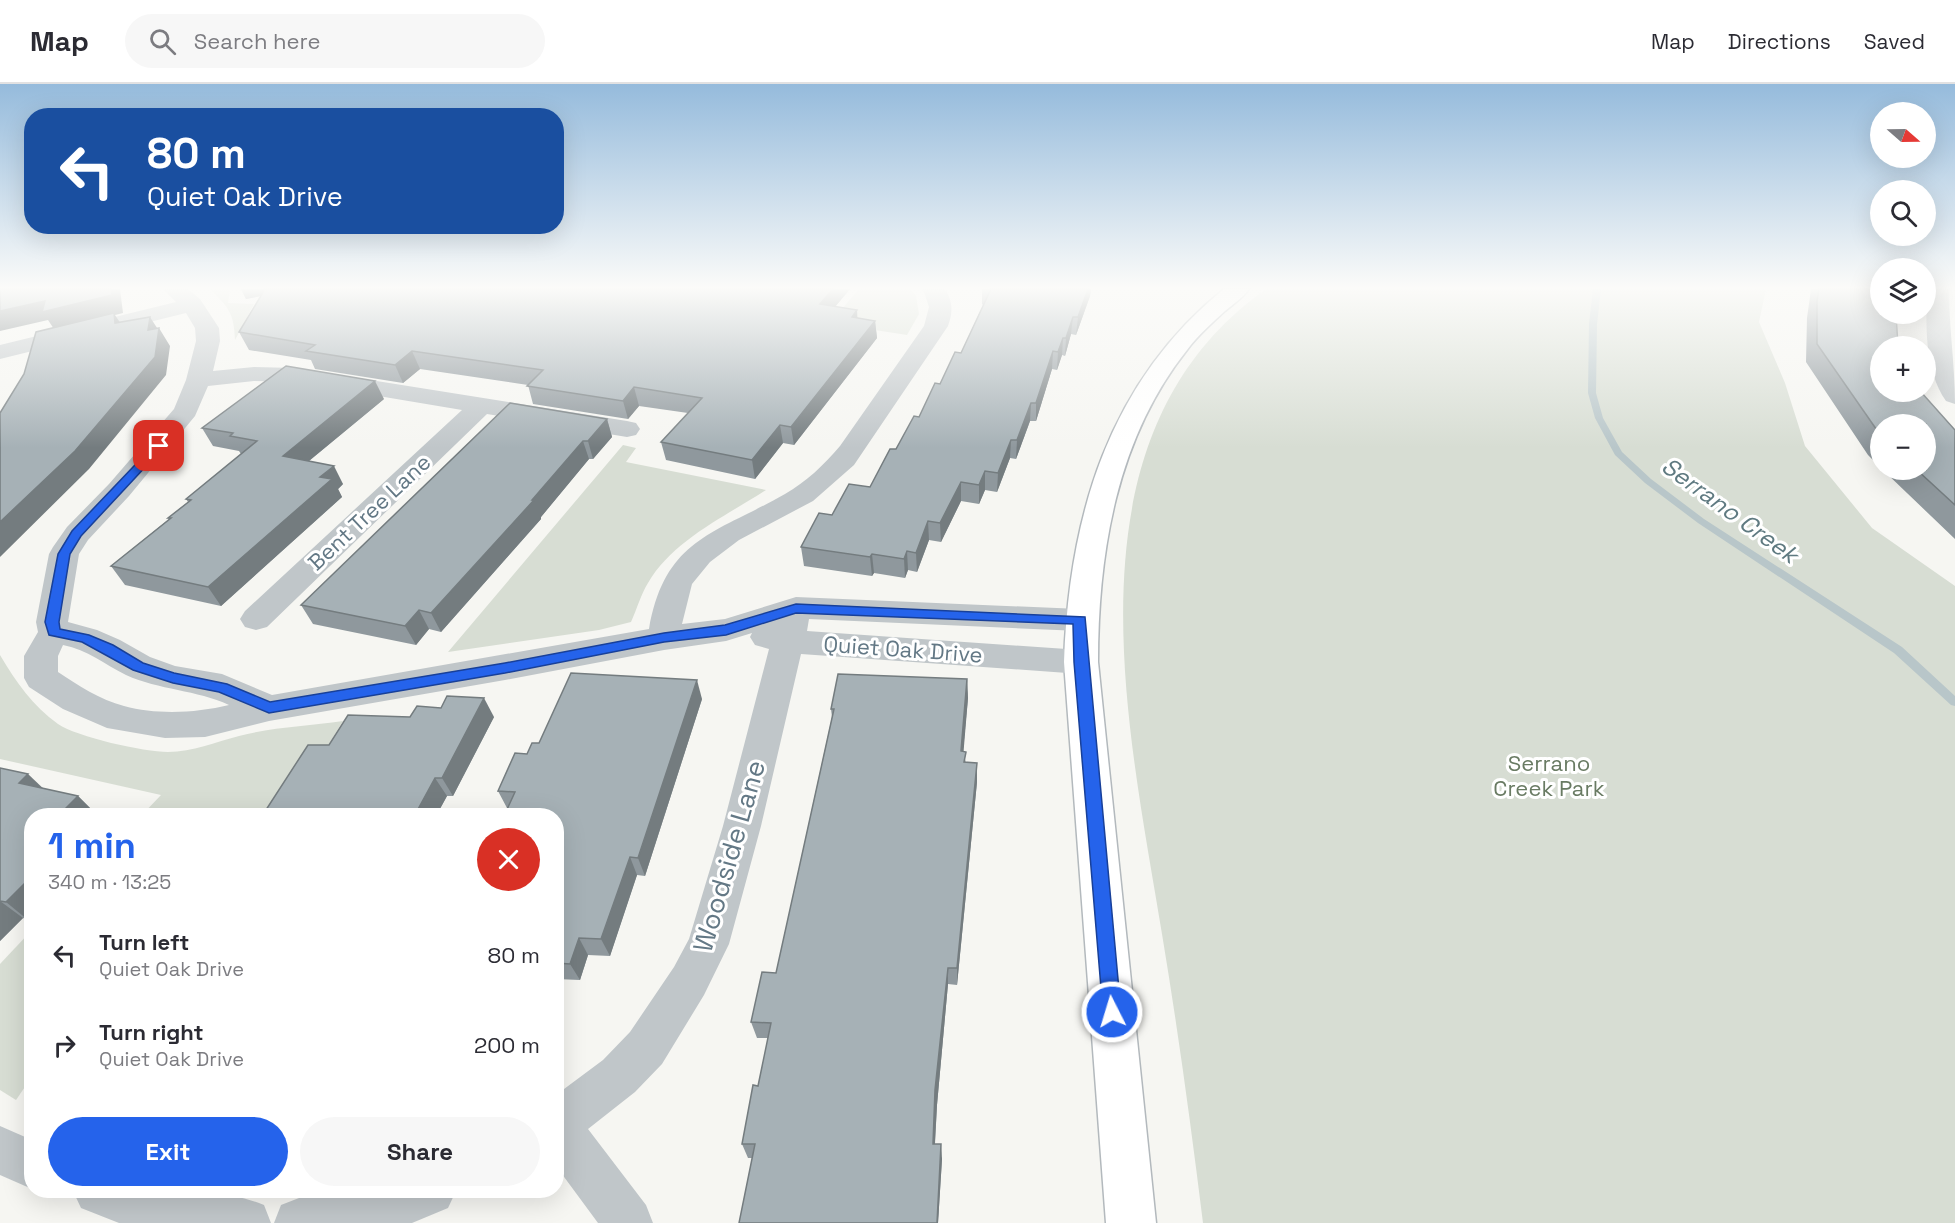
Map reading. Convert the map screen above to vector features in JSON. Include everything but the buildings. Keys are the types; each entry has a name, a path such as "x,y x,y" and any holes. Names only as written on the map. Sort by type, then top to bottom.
{"street":[{"path":"0,352 42,342"},
{"name":"Quiet Oak Drive","path":"207,342 198,380 186,411 151,455 76,534 64,554 52,622 54,632 41,656 41,678 75,700 119,718 165,725 205,724 269,708 664,638 726,630 792,625 1080,620"},
{"path":"664,638 672,593 683,573 696,558 714,543 810,490 835,469 850,452 925,342"},
{"path":"1131,1223 1081,662 1080,620 1092,539 1109,474 1131,420 1157,373 1181,342"},
{"path":"1942,342 1940,349 1950,387 1955,396"},
{"path":"198,380 254,374 295,375 627,429"},
{"name":"Bent Tree Lane","path":"256,619 483,404"},
{"name":"Quiet Oak Drive","path":"792,625 1081,662"},
{"name":"Woodside Lane","path":"564,1119 619,1076 646,1048 689,981 708,944 742,826 792,625"},
{"path":"54,632 85,638 108,648 138,666 173,678 222,687 269,708"},
{"name":"Woodside Lane","path":"564,1136 628,1223"},
{"path":"0,1150 24,1161"},
{"path":"118,1198 136,1204 246,1223"},
{"path":"299,1223 413,1198"}],"green space":[{"name":"Serrano Creek Park","path":"1209,342 1768,342 1785,383 1805,446 1872,528 1955,586 1955,1223 1203,1223 1179,1042 1135,765 1125,676 1124,588 1133,502 1158,422 1201,350"},
{"path":"623,445 636,448 626,462 766,490 701,530 671,554 648,583 631,622 599,630 448,652"},
{"path":"0,655 26,693 58,724 95,739 128,747 177,752 265,731 343,721 290,808 149,808 161,795 0,759"},
{"path":"24,938 24,1088 16,1100 0,1090 0,964"}],"waterway":[{"name":"Serrano Creek","path":"1593,342 1592,393 1599,418 1618,453 1648,481 1701,521 1898,650 1955,702"}],"route":[{"path":"159,446 76,534 64,554 52,622 54,632 85,638 108,648 138,666 173,678 222,687 269,708 664,638 726,630 796,608 1080,620 1081,662 1112,1012"}]}
